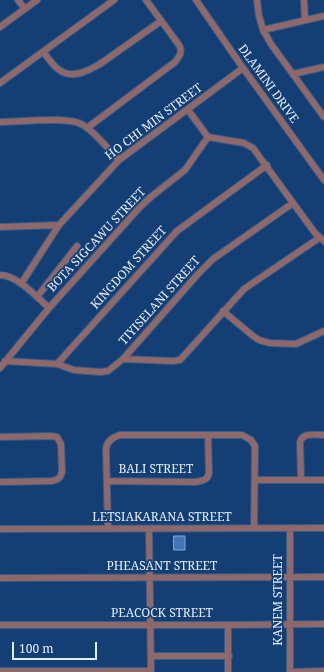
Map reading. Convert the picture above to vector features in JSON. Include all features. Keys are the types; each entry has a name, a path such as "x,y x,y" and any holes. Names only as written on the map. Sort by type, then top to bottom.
{"street":[{"path":"18,0 25,9"},
{"path":"0,27 38,0"},
{"path":"0,83 114,0"},
{"path":"87,128 175,62 178,58 181,48 146,0"},
{"path":"257,0 263,30 271,44 324,118"},
{"path":"304,0 305,20"},
{"name":"DLAMINI DRIVE","path":"198,1 243,68 324,180"},
{"path":"263,30 324,16"},
{"path":"43,52 58,70 70,74 76,74 92,69 161,21"},
{"path":"292,74 324,67"},
{"name":"HO CHI MIN STREET","path":"21,284 59,225 119,160 243,68"},
{"path":"123,360 180,360 238,294 250,284 322,240 255,149 249,145 208,137 188,110"},
{"path":"0,122 70,121 82,124 119,160"},
{"name":"BOTA SIGCAWU STREET","path":"0,368 49,308 140,207 185,170 208,137"},
{"name":"KINGDOM STREET","path":"57,364 177,231 267,166"},
{"name":"TIYISELANI STREET","path":"57,364 74,370 104,372 111,369 123,360 198,274 213,259 293,202"},
{"path":"0,227 59,225"},
{"path":"37,298 76,246"},
{"path":"0,275 11,277 49,308"},
{"path":"223,311 253,336 270,343 296,344 324,331"},
{"path":"5,362 57,364"},
{"path":"108,529 106,446 111,439 116,436 208,435 242,435 251,440 255,446 254,528"},
{"name":"BALI STREET","path":"108,481 195,482 205,480 209,473 208,435"},
{"path":"302,480 301,439 305,435 324,435"},
{"path":"0,436 57,437 61,444 62,472 58,479 52,481 0,482"},
{"path":"255,480 324,480"},
{"name":"KANEM STREET","path":"290,528 290,672"},
{"name":"LETSIAKARANA STREET","path":"0,529 324,528"},
{"path":"0,672 151,671 149,529"},
{"name":"PHEASANT STREET","path":"0,578 324,577"},
{"name":"PEACOCK STREET","path":"0,625 150,624 228,626 324,624"},
{"path":"228,626 228,672"},
{"path":"151,656 229,656"},
{"path":"290,672 324,672"}],"building":[{"path":"174,536 185,536 185,550 174,550"}]}
